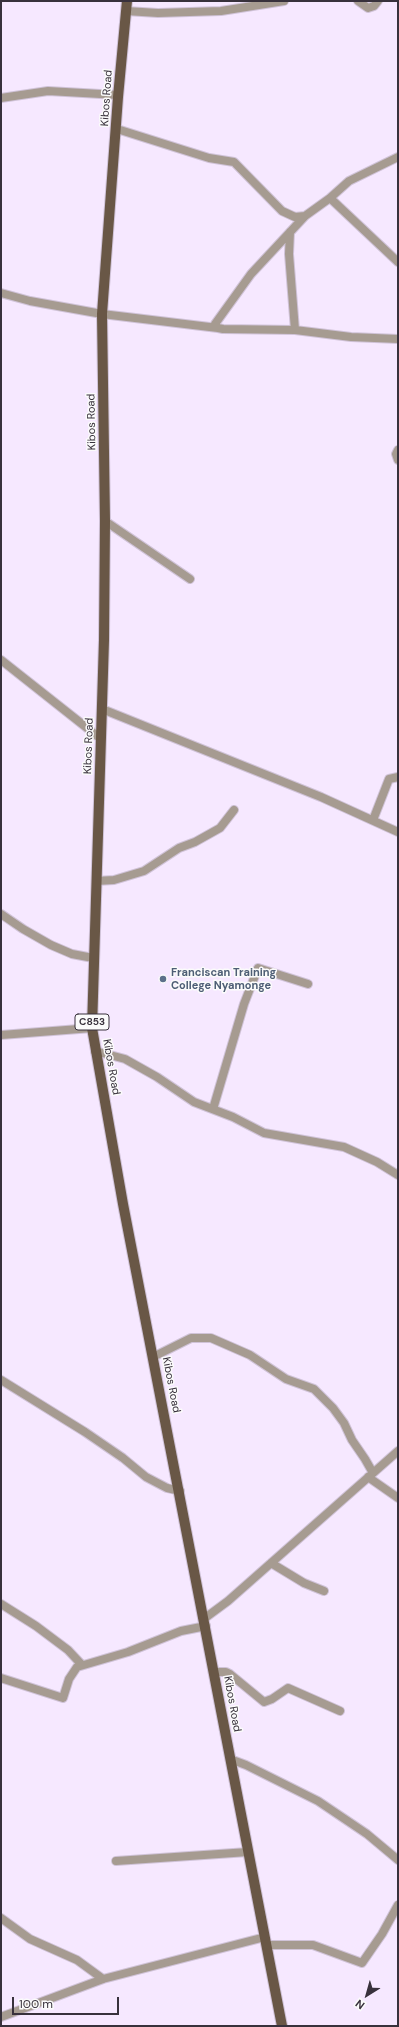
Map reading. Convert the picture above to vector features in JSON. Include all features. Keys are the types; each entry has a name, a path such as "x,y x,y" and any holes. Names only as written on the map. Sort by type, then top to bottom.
{"main road":[{"name":"Kibos Road","path":"127,6 118,95 117,129 102,314 105,521 102,709 92,1028 95,1051 282,2026"}],"street":[{"path":"127,6 158,13 221,11 284,1"},
{"path":"358,1 368,8 374,6 378,1"},
{"path":"1,98 48,91 118,95"},
{"path":"117,129 209,158 234,162 282,211 295,217 305,216"},
{"path":"218,328 216,324 219,317 251,274 305,216 354,178 398,157"},
{"path":"330,198 398,262"},
{"path":"290,232 289,254 295,330"},
{"path":"1,293 30,301 102,314 218,328 295,330 351,337 398,339"},
{"path":"398,450 396,454 398,460"},
{"path":"105,521 190,579"},
{"path":"1,660 101,740"},
{"path":"102,709 321,797 398,832"},
{"path":"373,820 389,779 398,777"},
{"path":"96,881 114,880 144,871 178,848 195,842 220,828 234,810"},
{"path":"1,914 51,945 72,954 93,958"},
{"path":"213,1109 244,1004 258,968 308,984"},
{"path":"1,1035 92,1028"},
{"path":"95,1051 124,1059 157,1077 194,1102 213,1109 264,1133 344,1147 377,1162 398,1175"},
{"path":"154,1357 192,1338 211,1338 250,1355 286,1379 314,1389 333,1408 344,1423 352,1440 366,1459 370,1475 398,1498"},
{"path":"1,1380 124,1458 146,1477 167,1488 180,1491"},
{"path":"1,1678 63,1698 73,1672 82,1665 128,1652 205,1622 228,1600 398,1452"},
{"path":"271,1563 304,1583 324,1591"},
{"path":"1,1604 30,1622 68,1650 82,1665"},
{"path":"214,1672 226,1672 230,1674 264,1702 272,1699 288,1688 340,1711"},
{"path":"230,1759 253,1768 318,1801 367,1834 397,1858"},
{"path":"116,1860 248,1852"},
{"path":"1,2017 103,1979 265,1941 313,1945 362,1964 382,1934 398,1905"},
{"path":"1,1918 30,1939 77,1960 103,1979"}],"place":[{"name":"Franciscan Training College Nyamonge","path":"163,979"}]}
